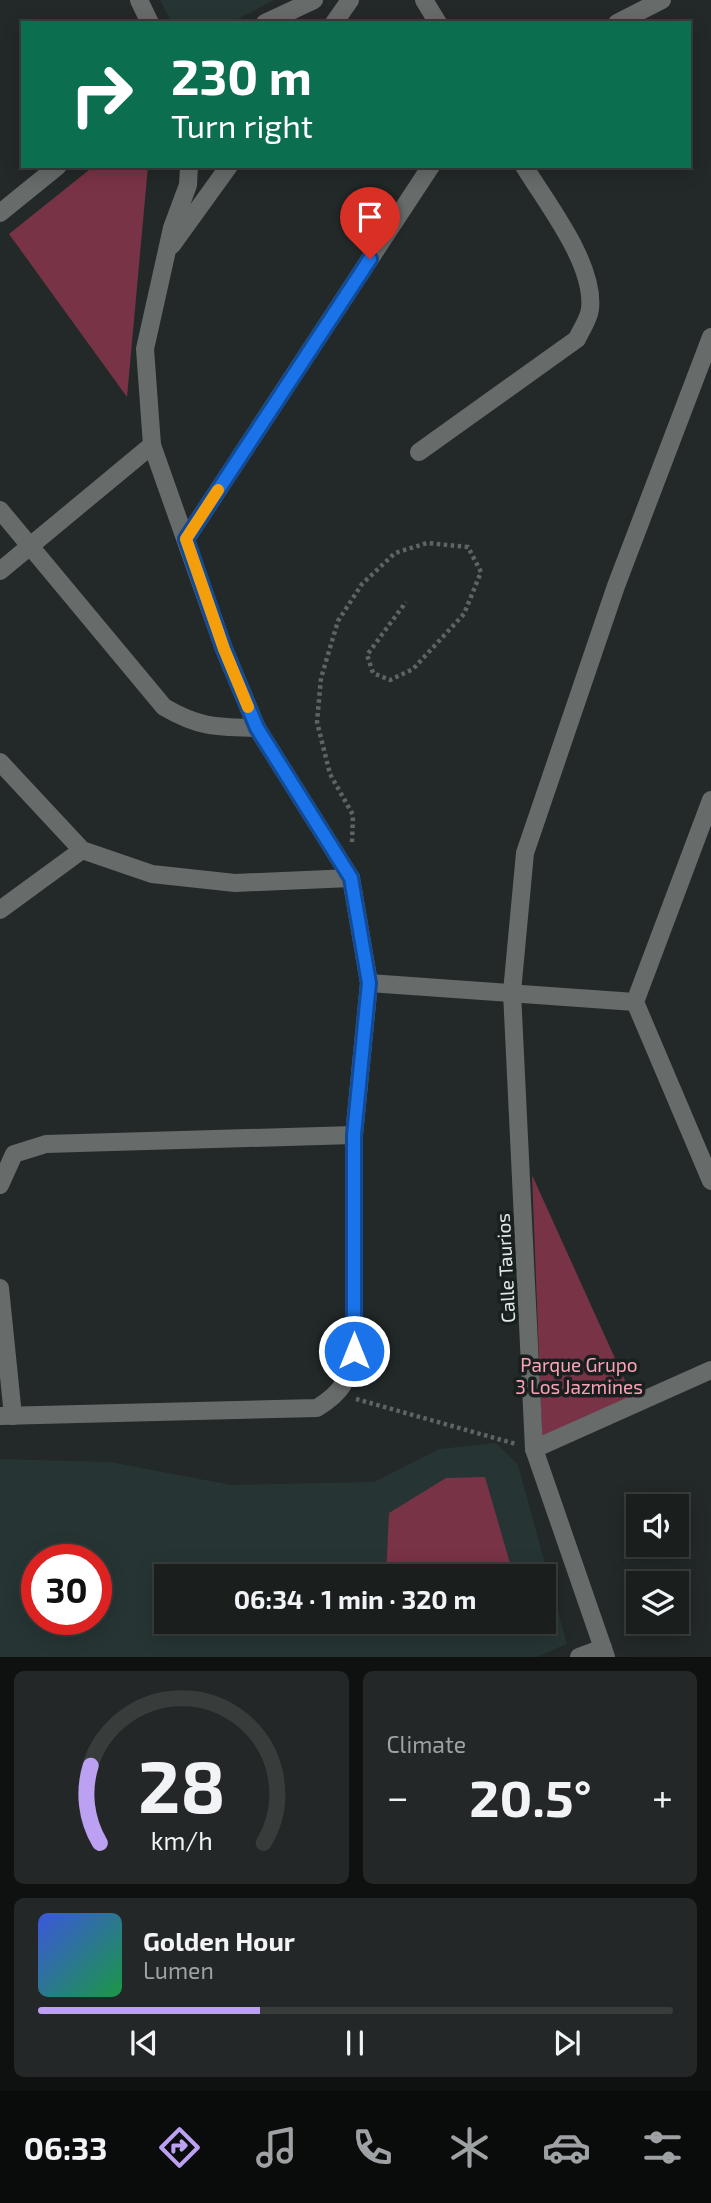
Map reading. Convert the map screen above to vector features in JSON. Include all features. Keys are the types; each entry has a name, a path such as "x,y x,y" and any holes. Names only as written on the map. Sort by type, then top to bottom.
{"street":[{"path":"139,0 149,21"},
{"path":"269,21 314,0"},
{"path":"335,21 350,0"},
{"path":"424,0 437,21"},
{"path":"621,21 662,0"},
{"path":"0,214 56,168"},
{"path":"0,1288 7,1416 317,1408 338,1394 348,1376 354,1351 354,1135 369,983 351,878 257,728 224,649 152,445 145,349 172,228 188,185 189,168"},
{"path":"166,253 228,168"},
{"path":"186,539 430,168"},
{"path":"419,452 577,339 590,312 590,290 582,263 525,168"},
{"name":"Calle Taurios","path":"604,1652 534,1449 512,992 525,853 616,586 711,337"},
{"path":"0,571 152,445"},
{"path":"0,510 164,707 187,721 207,727 257,728"},
{"path":"0,762 82,850 152,874 221,882 351,878"},
{"path":"711,800 635,1002 711,1181"},
{"path":"0,910 82,850"},
{"path":"369,983 635,1002"},
{"path":"0,1185 14,1154 46,1144 354,1135"},
{"path":"534,1449 711,1370"},
{"path":"579,1657 604,1652"}],"path":[{"path":"351,878 353,816 330,774 317,722 321,678 338,621 362,584 395,553 428,543 468,547 481,572 464,614 413,669 390,680 373,673 367,655 405,602"},
{"path":"338,1394 534,1449"}],"shaded area":[{"path":"160,0 274,0 234,21 171,21"},
{"path":"496,1443 518,1465 545,1564 154,1564 154,1634 556,1634 556,1604 567,1644 537,1657 0,1657 0,1459 110,1462 231,1485 374,1482 439,1449"}],"green space":[{"path":"92,168 148,168 127,397 9,234"},
{"name":"Parque Grupo 3 Los Jazmines","path":"532,1175 632,1396 542,1437"},
{"path":"485,1477 510,1564 387,1564 389,1513 446,1478"}],"slow traffic":[{"path":"218,490 186,539 224,649 248,707"}],"route":[{"path":"354,1351 354,1135 369,983 351,878 257,728 224,649 186,539 370,259"}]}
